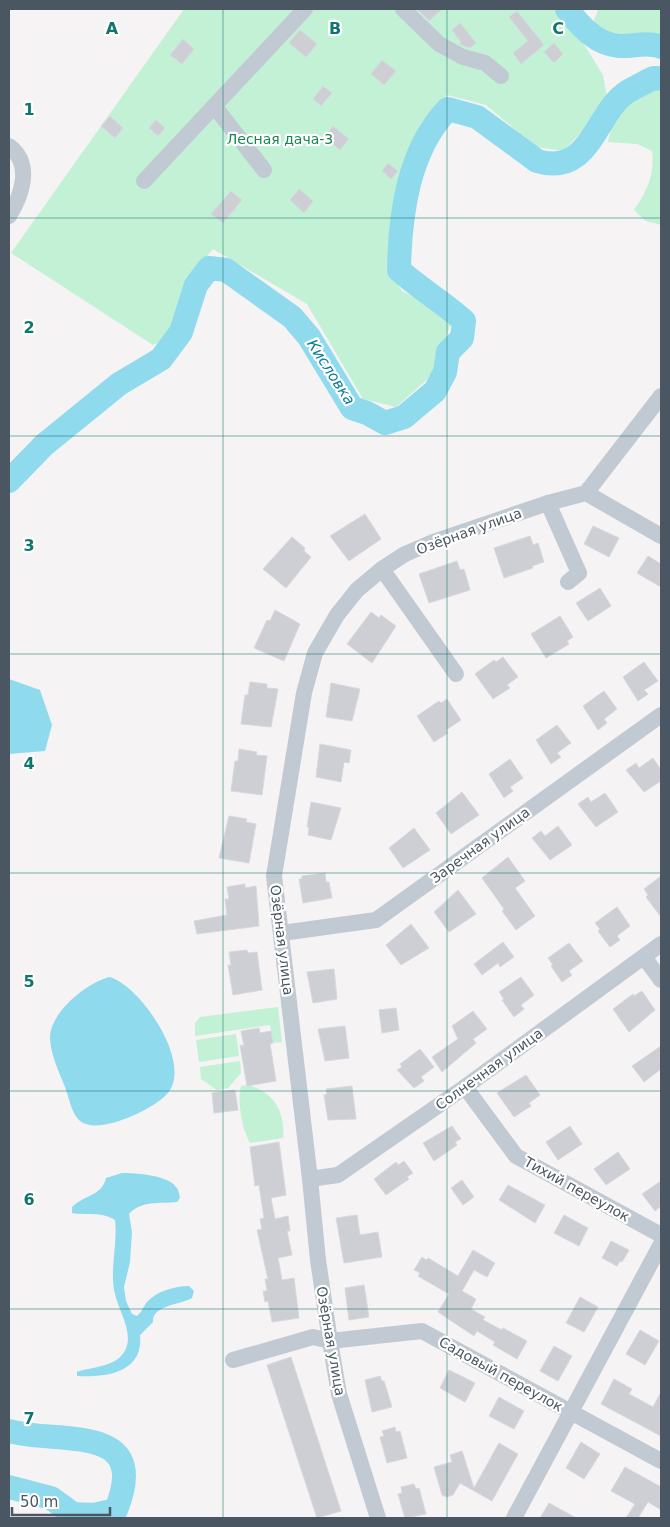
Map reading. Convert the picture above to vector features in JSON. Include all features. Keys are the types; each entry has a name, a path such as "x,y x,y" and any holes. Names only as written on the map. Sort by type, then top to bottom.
{"street":[{"path":"144,181 305,9"},
{"path":"404,9 440,44 463,57 485,63 501,76"},
{"path":"215,107 264,170"},
{"path":"9,146 16,151 22,162 25,178 9,216"},
{"path":"661,396 586,493 661,536"},
{"name":"Озёрная улица","path":"378,1518 339,1394 330,1341 318,1260 274,876 304,694 313,662 337,615 356,590 382,569 405,554 432,542 548,503 586,493"},
{"path":"548,503 579,573 568,582"},
{"path":"382,569 456,674"},
{"name":"Заречная улица","path":"282,933 376,920 661,715"},
{"name":"Солнечная улица","path":"310,1179 338,1176 465,1087 661,944"},
{"path":"644,956 661,980"},
{"name":"Тихий переулок","path":"465,1087 516,1156 661,1235"},
{"path":"514,1518 661,1244"},
{"name":"Садовый переулок","path":"233,1360 313,1337 330,1341 422,1330 661,1461"}],"green space":[{"name":"Лесная дача-3","path":"184,9 562,9 603,75 608,102 564,151 536,147 486,105 447,95 421,123 394,207 387,268 402,291 427,304 451,323 432,375 396,407 363,399 307,304 213,249 190,277 171,337 153,345 11,253"},
{"path":"596,9 661,9 661,38 618,36 602,30 593,23 598,10"},
{"path":"661,85 661,225 646,221 634,210 649,182 653,160 652,151 637,144 608,142 613,119 625,104"},
{"path":"278,1007 282,1042 273,1043 270,1025 195,1036 195,1023 200,1017"},
{"path":"236,1034 239,1056 199,1062 196,1040"},
{"path":"240,1061 241,1073 228,1088 217,1090 201,1079 200,1067"},
{"path":"247,1085 264,1092 276,1104 282,1120 283,1138 250,1143 240,1107 241,1086"}],"water":[{"path":"9,679 40,690 52,725 45,751 9,754"},
{"path":"110,977 123,984 136,995 161,1028 174,1065 174,1081 167,1094 139,1113 112,1123 88,1125 77,1118 72,1109 52,1051 51,1029 62,1009 71,1000 91,985"},
{"path":"122,1173 159,1177 166,1180 177,1188 180,1198 177,1202 139,1206 129,1214 132,1232 130,1262 124,1287 126,1301 132,1314 137,1316 151,1298 166,1290 189,1286 194,1291 192,1298 157,1312 153,1322 140,1335 140,1347 130,1365 111,1374 77,1376 77,1372 106,1365 117,1360 126,1349 128,1341 126,1325 113,1285 115,1220 99,1215 72,1213 72,1207 97,1192 104,1184 106,1178"}],"building":[{"path":"417,9 442,9 429,21"},
{"path":"517,11 544,45 521,64 513,53 528,41 509,17"},
{"path":"460,23 476,43 470,48 459,44 461,42 452,30"},
{"path":"300,30 317,44 306,57 289,43"},
{"path":"183,39 194,49 182,64 170,55"},
{"path":"554,43 563,54 554,63 544,52"},
{"path":"382,60 396,71 384,85 371,74"},
{"path":"323,86 332,93 321,106 313,99"},
{"path":"110,116 123,128 115,138 101,126"},
{"path":"156,120 165,128 158,136 149,128"},
{"path":"333,126 349,139 340,150 324,137"},
{"path":"388,163 398,171 391,179 382,171"},
{"path":"299,189 313,201 304,213 290,200"},
{"path":"231,191 242,200 223,223 211,214"},
{"path":"365,514 381,539 349,561 330,536"},
{"path":"593,526 619,538 609,557 584,544"},
{"path":"530,536 533,545 538,543 544,562 504,578 494,548"},
{"path":"292,537 305,548 304,551 311,557 286,588 263,569"},
{"path":"648,556 661,564 661,587 637,573"},
{"path":"457,561 460,570 464,569 470,590 429,603 419,574"},
{"path":"600,588 611,606 588,621 576,603"},
{"path":"275,610 300,624 284,661 254,648 267,620 270,621"},
{"path":"371,612 379,618 381,615 396,626 372,663 347,644"},
{"path":"560,616 573,637 567,641 569,644 546,658 531,634"},
{"path":"503,657 518,677 507,685 510,688 493,699 475,674 494,660 496,662"},
{"path":"644,662 658,681 644,690 648,694 638,701 623,677"},
{"path":"250,682 267,684 267,688 278,689 271,727 241,724 245,695 248,695"},
{"path":"331,683 360,689 352,721 326,717"},
{"path":"604,691 617,709 604,719 607,723 598,730 583,706"},
{"path":"447,699 461,720 446,730 448,733 434,742 417,716 439,701 441,703"},
{"path":"557,725 571,743 557,753 561,757 551,764 536,740"},
{"path":"320,744 351,750 349,763 344,762 341,782 316,777"},
{"path":"239,749 257,752 256,755 267,756 262,795 231,791 235,761 238,761"},
{"path":"653,758 661,770 661,781 644,792 626,770 636,763 639,768"},
{"path":"510,759 523,778 510,787 513,791 504,798 489,774"},
{"path":"462,792 479,815 451,834 436,813"},
{"path":"605,793 618,812 596,827 578,804 588,797 591,802"},
{"path":"311,802 341,808 331,840 308,835 309,827 307,827"},
{"path":"229,816 247,819 246,822 256,824 249,863 219,858"},
{"path":"558,826 572,845 550,860 532,838 541,831 545,836"},
{"path":"414,828 430,850 403,868 389,848"},
{"path":"508,857 525,881 515,888 535,916 516,930 482,878"},
{"path":"325,873 332,898 303,903 299,879 302,879 302,876"},
{"path":"661,876 661,917 646,897 648,895 644,889"},
{"path":"245,884 245,888 256,886 259,926 197,934 194,921 227,915 225,899 229,899 227,887"},
{"path":"458,890 476,914 449,932 434,912"},
{"path":"617,907 630,926 617,936 620,940 610,947 598,931 600,929 595,923"},
{"path":"411,924 429,948 401,965 386,945"},
{"path":"503,942 514,957 500,967 498,963 482,975 474,964"},
{"path":"569,943 583,961 569,971 572,975 562,982 548,958"},
{"path":"247,950 248,953 257,952 262,990 233,995 228,965 231,965 229,952"},
{"path":"334,969 337,999 313,1003 307,972"},
{"path":"521,977 534,995 521,1005 524,1009 514,1017 502,1000 504,999 499,992"},
{"path":"642,991 655,1010 629,1032 613,1009 633,994 634,996"},
{"path":"396,1008 399,1030 382,1033 379,1010"},
{"path":"473,1011 487,1029 473,1039 476,1043 442,1072 432,1057 458,1039 452,1026"},
{"path":"345,1026 349,1058 325,1061 318,1029"},
{"path":"259,1028 260,1033 271,1031 273,1043 270,1044 276,1081 247,1086 240,1045 244,1046 241,1031"},
{"path":"661,1046 661,1069 644,1082 632,1066"},
{"path":"420,1049 434,1067 421,1077 424,1081 414,1088 397,1070 402,1067 400,1064"},
{"path":"526,1075 540,1095 529,1103 531,1106 514,1117 497,1093"},
{"path":"352,1086 356,1119 328,1120 324,1095 327,1094 326,1089"},
{"path":"235,1090 238,1110 214,1113 212,1093"},
{"path":"452,1126 461,1139 455,1142 457,1145 434,1161 423,1143"},
{"path":"570,1126 582,1144 558,1160 546,1142"},
{"path":"279,1142 286,1195 271,1198 275,1219 288,1216 290,1231 287,1231 292,1255 278,1258 282,1280 294,1278 299,1318 272,1322 268,1301 265,1302 263,1291 267,1291 265,1279 268,1279 257,1230 262,1229 260,1219 264,1218 259,1185 255,1186 250,1147"},
{"path":"618,1152 630,1169 606,1185 594,1169"},
{"path":"404,1161 413,1173 407,1177 409,1179 386,1195 374,1179 396,1162 398,1165"},
{"path":"462,1180 474,1197 463,1205 451,1188"},
{"path":"661,1181 661,1206 655,1211 642,1194"},
{"path":"508,1185 545,1205 535,1223 499,1200"},
{"path":"357,1215 360,1235 378,1232 382,1257 344,1263 336,1218"},
{"path":"564,1215 588,1228 579,1246 554,1233"},
{"path":"611,1241 629,1250 622,1262 620,1261 617,1266 602,1258"},
{"path":"473,1250 495,1263 487,1277 474,1270 462,1291 476,1299 471,1309 485,1317 483,1320 527,1341 517,1359 493,1345 495,1342 477,1331 474,1336 438,1312 449,1294 418,1276 420,1273 414,1270 422,1257 426,1260 428,1258 458,1276"},
{"path":"364,1285 369,1317 349,1320 345,1288"},
{"path":"580,1297 598,1307 584,1332 566,1323"},
{"path":"640,1330 659,1341 645,1365 626,1354"},
{"path":"554,1346 572,1356 558,1381 540,1371"},
{"path":"291,1357 341,1511 317,1518 267,1365"},
{"path":"449,1370 475,1383 465,1402 440,1388"},
{"path":"380,1376 382,1381 384,1381 392,1407 372,1412 365,1380"},
{"path":"614,1379 632,1389 629,1394 653,1407 661,1392 661,1436 601,1404"},
{"path":"499,1397 524,1411 514,1429 489,1416"},
{"path":"395,1427 396,1432 400,1431 407,1458 387,1463 380,1437 384,1436 382,1431"},
{"path":"581,1442 600,1454 584,1479 566,1468"},
{"path":"499,1443 518,1454 492,1501 460,1483 453,1495 447,1497 442,1495 434,1467 452,1462 450,1455 462,1451 474,1488"},
{"path":"625,1467 661,1487 661,1510 648,1502 638,1518 626,1518 635,1504 611,1491"},
{"path":"414,1484 416,1489 419,1488 426,1514 405,1518 398,1494 402,1493 401,1487"},
{"path":"549,1503 576,1518 540,1518"}],"waterway":[{"name":"Кисловка","path":"567,9 583,28 603,42 619,46 645,44 661,47"},
{"name":"Кисловка","path":"9,481 44,445 119,384 161,359 181,332 196,285 209,268 226,270 292,317 309,337 352,408 367,413 385,423 404,417 435,391 445,372 448,352 462,338 464,321 399,270 401,227 409,184 415,163 434,125 448,109 477,117 537,161 555,163 569,160 581,152 616,102 627,92 654,78 661,78"},
{"name":"Кисловка","path":"9,1431 94,1442 111,1450 121,1462 124,1482 116,1510 94,1515 73,1514 51,1498 9,1487"}]}
